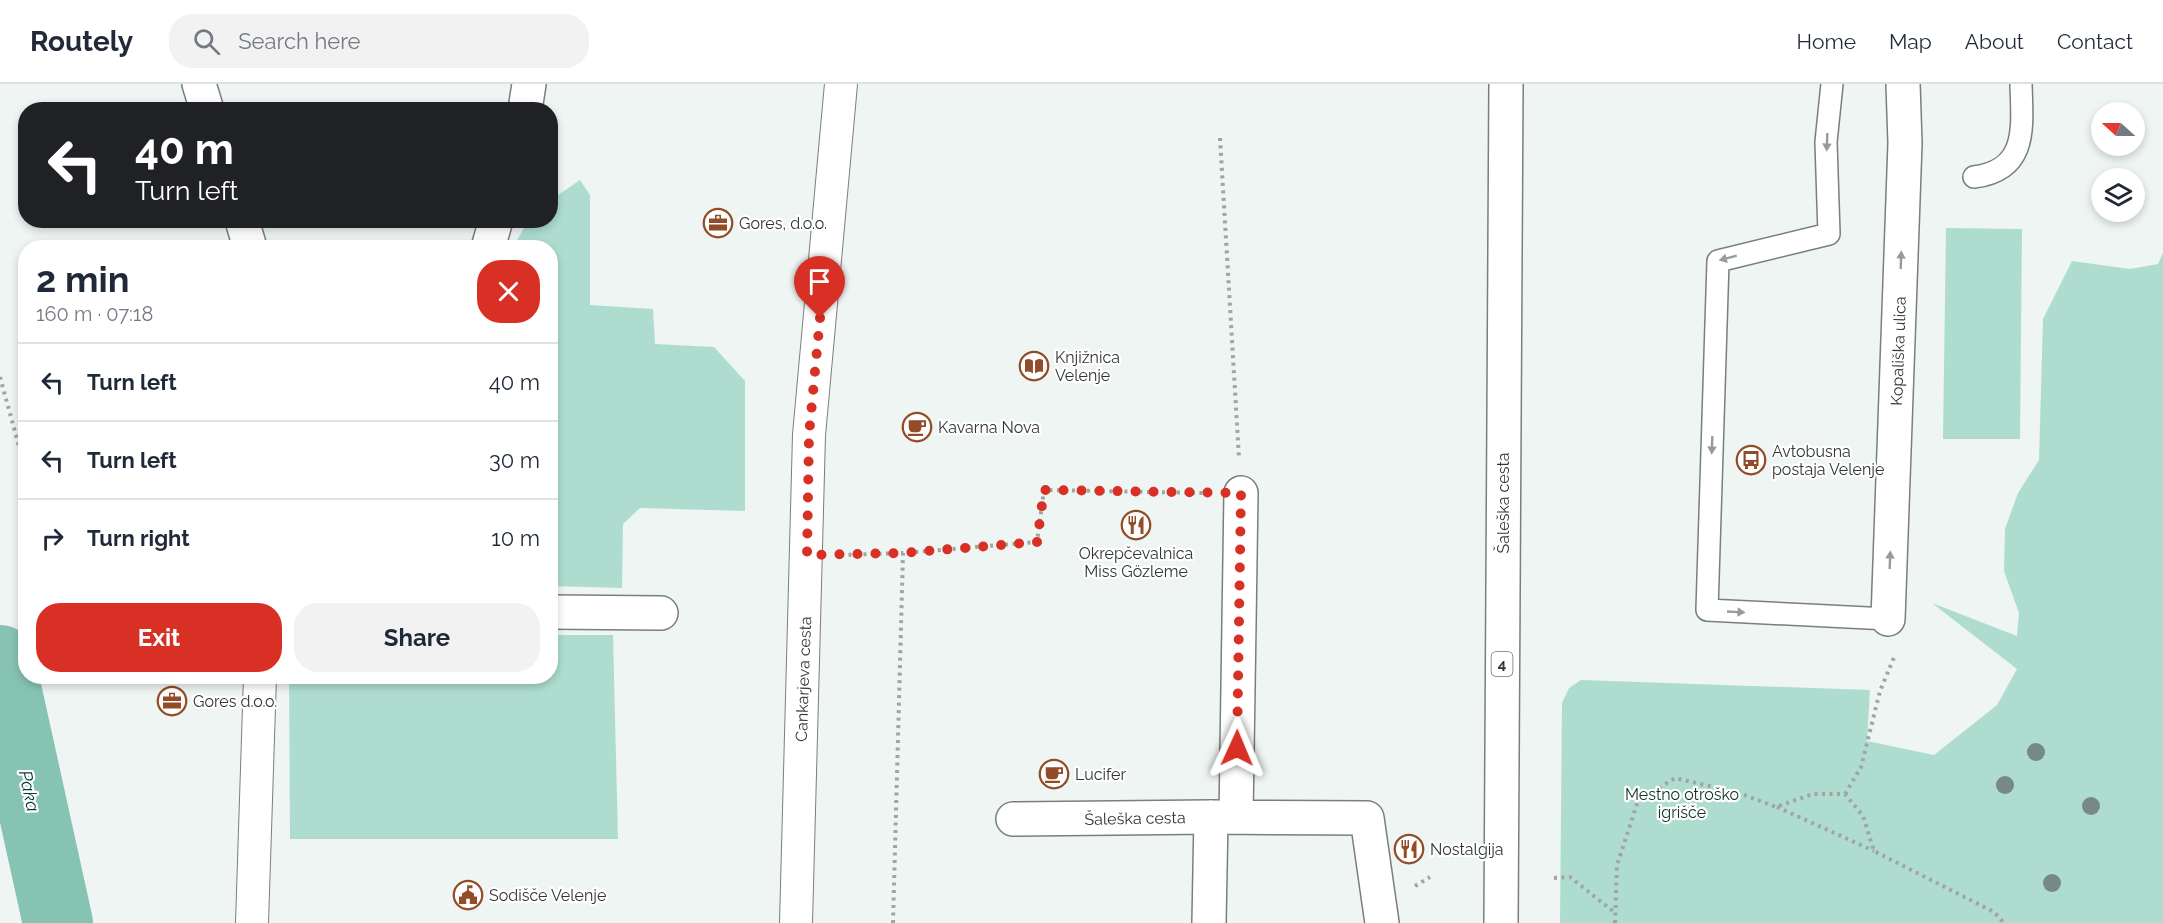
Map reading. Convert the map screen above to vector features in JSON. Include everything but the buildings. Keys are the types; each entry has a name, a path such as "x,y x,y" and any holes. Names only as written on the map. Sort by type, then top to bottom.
{"street":[{"path":"200,84 205,102"},
{"path":"526,102 529,84"},
{"name":"Cankarjeva cesta","path":"796,923 809,435 841,84"},
{"name":"Šaleška cesta","path":"1501,923 1506,84"},
{"name":"Kopališka ulica","path":"1888,619 1905,155 1903,84"},
{"path":"1209,923 1223,817 1241,493"},
{"path":"558,612 661,613"},
{"path":"252,923 260,684"},
{"name":"Šaleška cesta","path":"1013,819 1223,817 1367,819 1382,923"}],"lane":[{"path":"1832,84 1826,142 1829,234 1718,261 1707,610 1888,619"},
{"path":"1974,177 1987,176 2001,171 2014,156 2022,131 2021,84"}],"path":[{"path":"807,555 903,553 1037,542 1044,490 1241,493 1220,138"},
{"path":"0,377 18,443"},
{"path":"893,923 903,553"},
{"path":"1845,794 1861,767 1866,741"},
{"path":"1615,923 1617,865 1638,801 1676,778 1739,793 1776,807 1874,851 1994,912 2004,923"},
{"path":"1776,807 1813,794 1845,794"},
{"path":"1845,794 1863,816 1874,851"},
{"path":"1554,878 1570,877 1615,913"}],"green space":[{"path":"580,180 590,195 590,305 653,309 655,344 714,347 745,381 745,511 640,508 623,524 622,588 558,586 558,240 517,240 524,228 558,228 558,195"},
{"path":"1946,228 2022,229 2020,439 1943,439"},
{"name":"Mestno otroško igrišče","path":"2163,253 2163,923 1560,923 1562,703 1569,688 1581,680 1870,690 1867,741 1934,755 1997,705 2017,669 1932,603 2017,636 2019,613 2004,571 2005,529 2018,493 2039,460 2043,319 2072,261 2130,269 2158,264"},
{"path":"558,635 613,635 618,839 290,839 289,684 558,684"}],"waterway":[{"name":"Paka","path":"0,660 58,923"}],"place":[{"name":"Gores, d.o.o.","path":"718,223"},
{"name":"Knjižnica Velenje","path":"1034,366"},
{"name":"Kavarna Nova","path":"917,427"},
{"name":"Avtobusna postaja Velenje","path":"1751,460"},
{"name":"Okrepčevalnica Miss Gözleme","path":"1136,525"},
{"name":"Gores d.o.o.","path":"172,701"},
{"name":"Lucifer","path":"1054,774"},
{"name":"Nostalgija","path":"1409,849"},
{"name":"Sodišče Velenje","path":"468,895"}],"route":[{"path":"820,318 809,435 807,555 903,553 1037,542 1044,490 1241,493 1237,748"}]}
